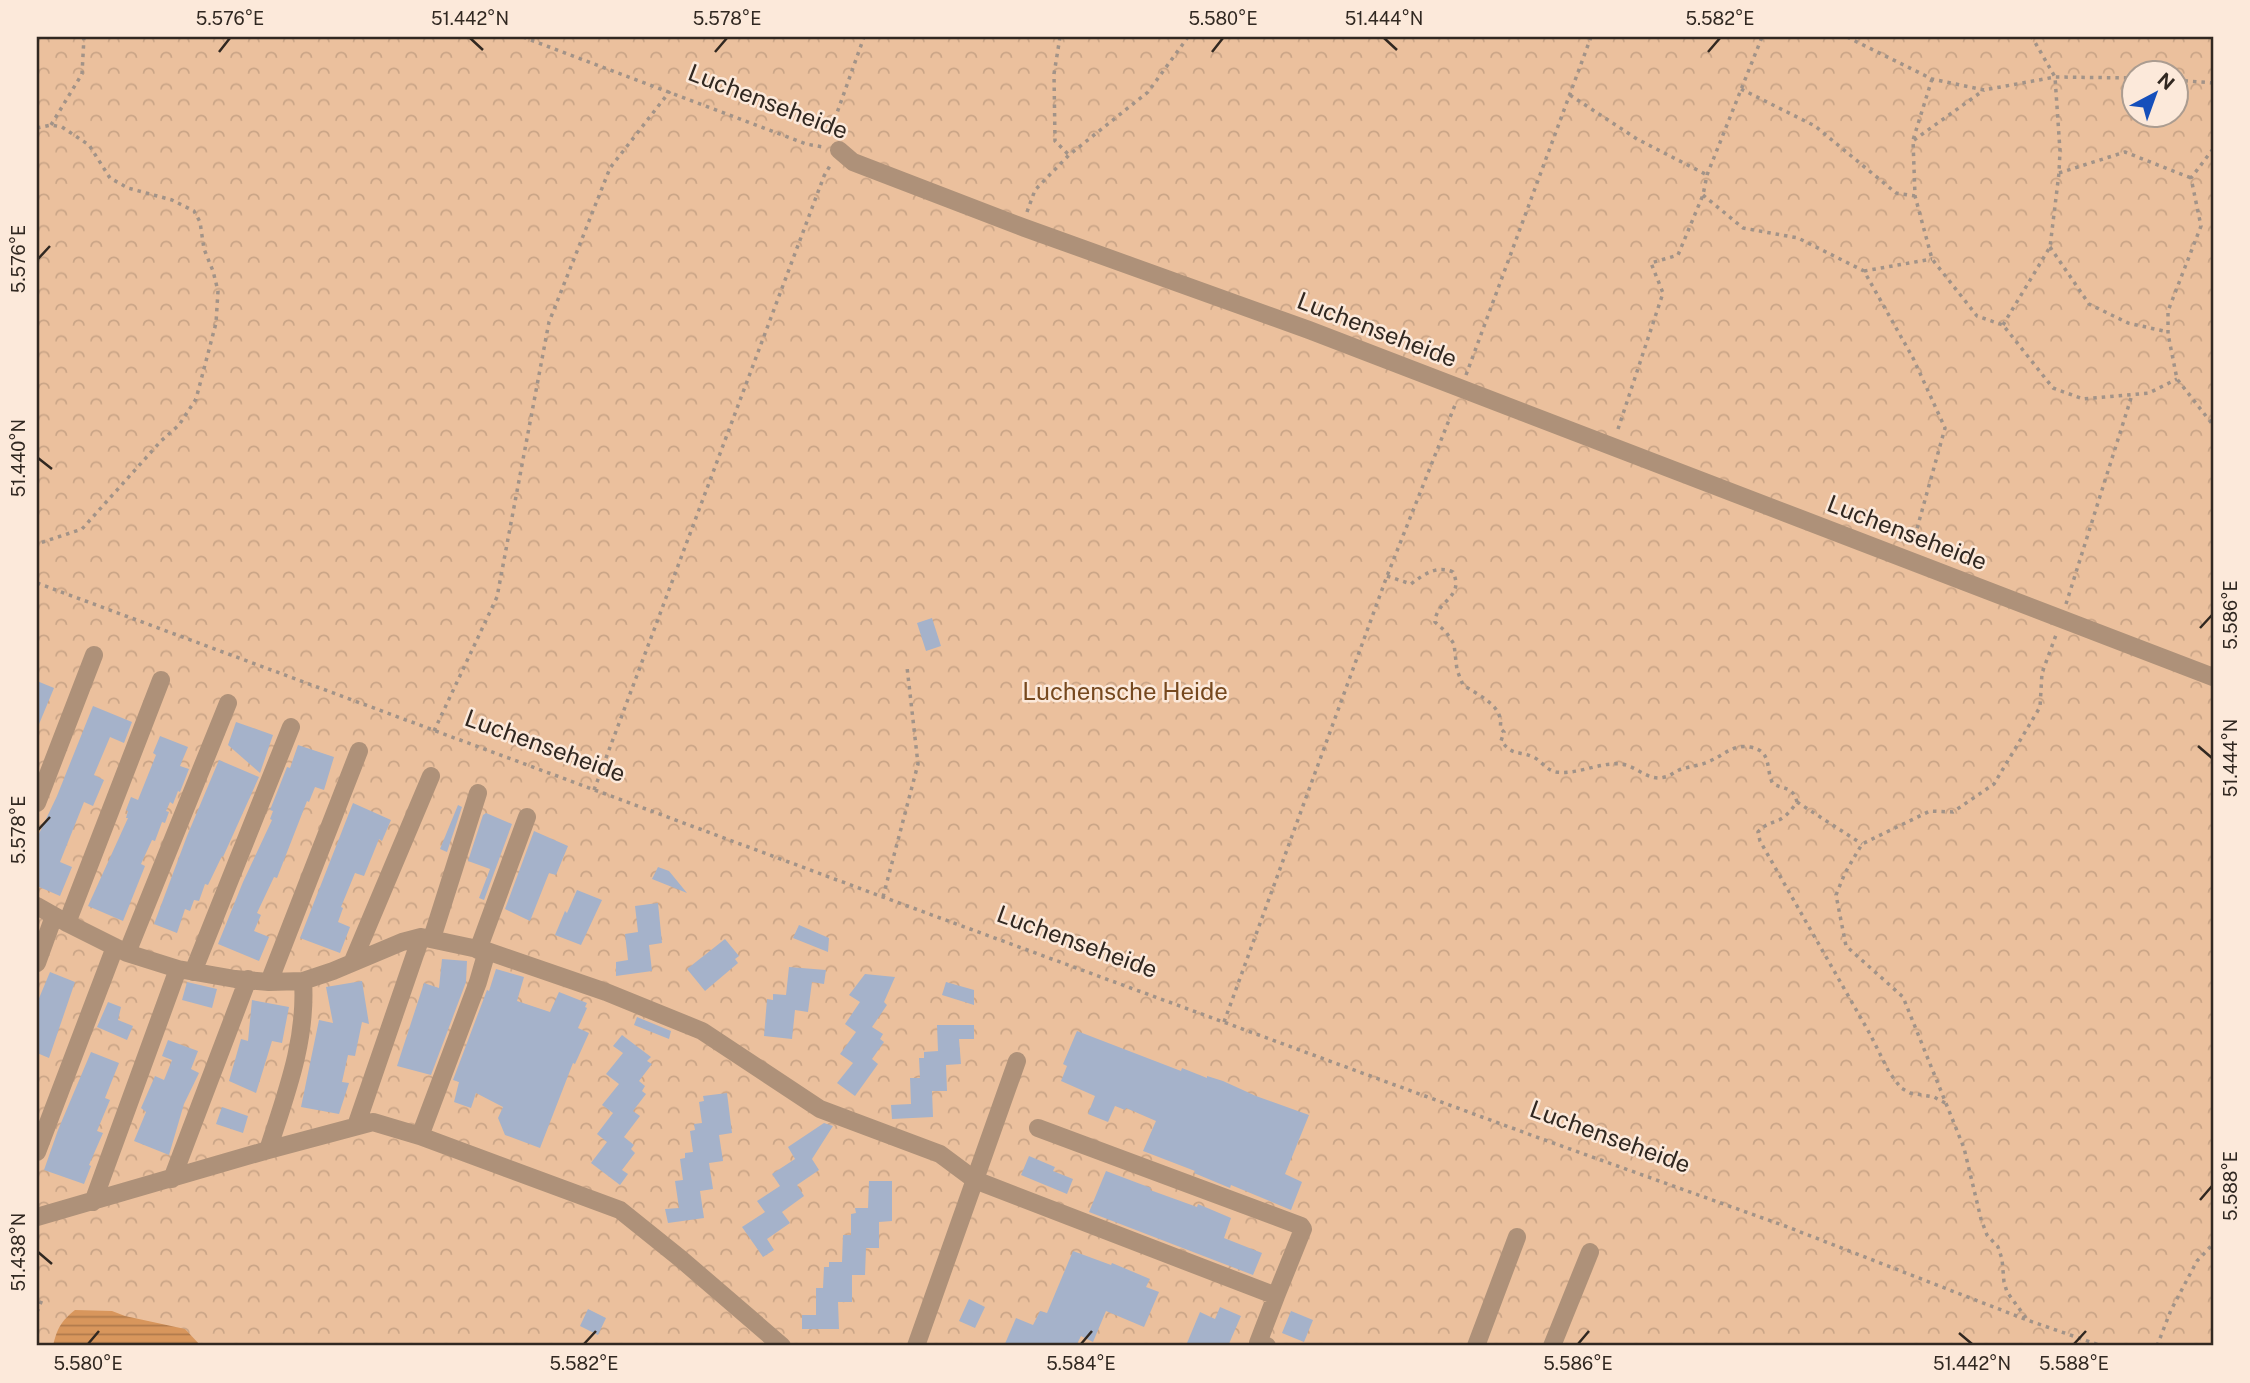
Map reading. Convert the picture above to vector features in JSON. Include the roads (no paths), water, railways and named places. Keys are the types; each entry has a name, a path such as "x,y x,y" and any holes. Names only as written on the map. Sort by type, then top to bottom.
{"street":[{"name":"Luchenseheide","path":"839,150 853,162 1025,228 1309,330 2213,677"},
{"path":"37,803 94,655"},
{"path":"37,964 60,920 161,680"},
{"path":"37,1152 228,703"},
{"path":"93,1202 185,971 290,727"},
{"path":"269,982 359,751"},
{"path":"353,961 431,776"},
{"path":"356,1126 478,793"},
{"path":"420,1136 527,817"},
{"path":"37,906 121,950 185,971 269,982 303,981 402,942 427,937 482,951 606,992 702,1031 820,1109 940,1154 975,1180 1276,1296"},
{"path":"172,1179 248,979"},
{"path":"268,1150 303,1031 303,981"},
{"path":"916,1346 1017,1061"},
{"path":"37,1217 373,1122 420,1136 620,1210 782,1346"},
{"path":"1038,1128 1301,1226 1303,1229 1276,1296 1261,1345"},
{"path":"1476,1346 1517,1237"},
{"path":"1552,1346 1590,1251"}],"park label":[{"name":"Luchensche Heide","path":"1125,692"}]}
